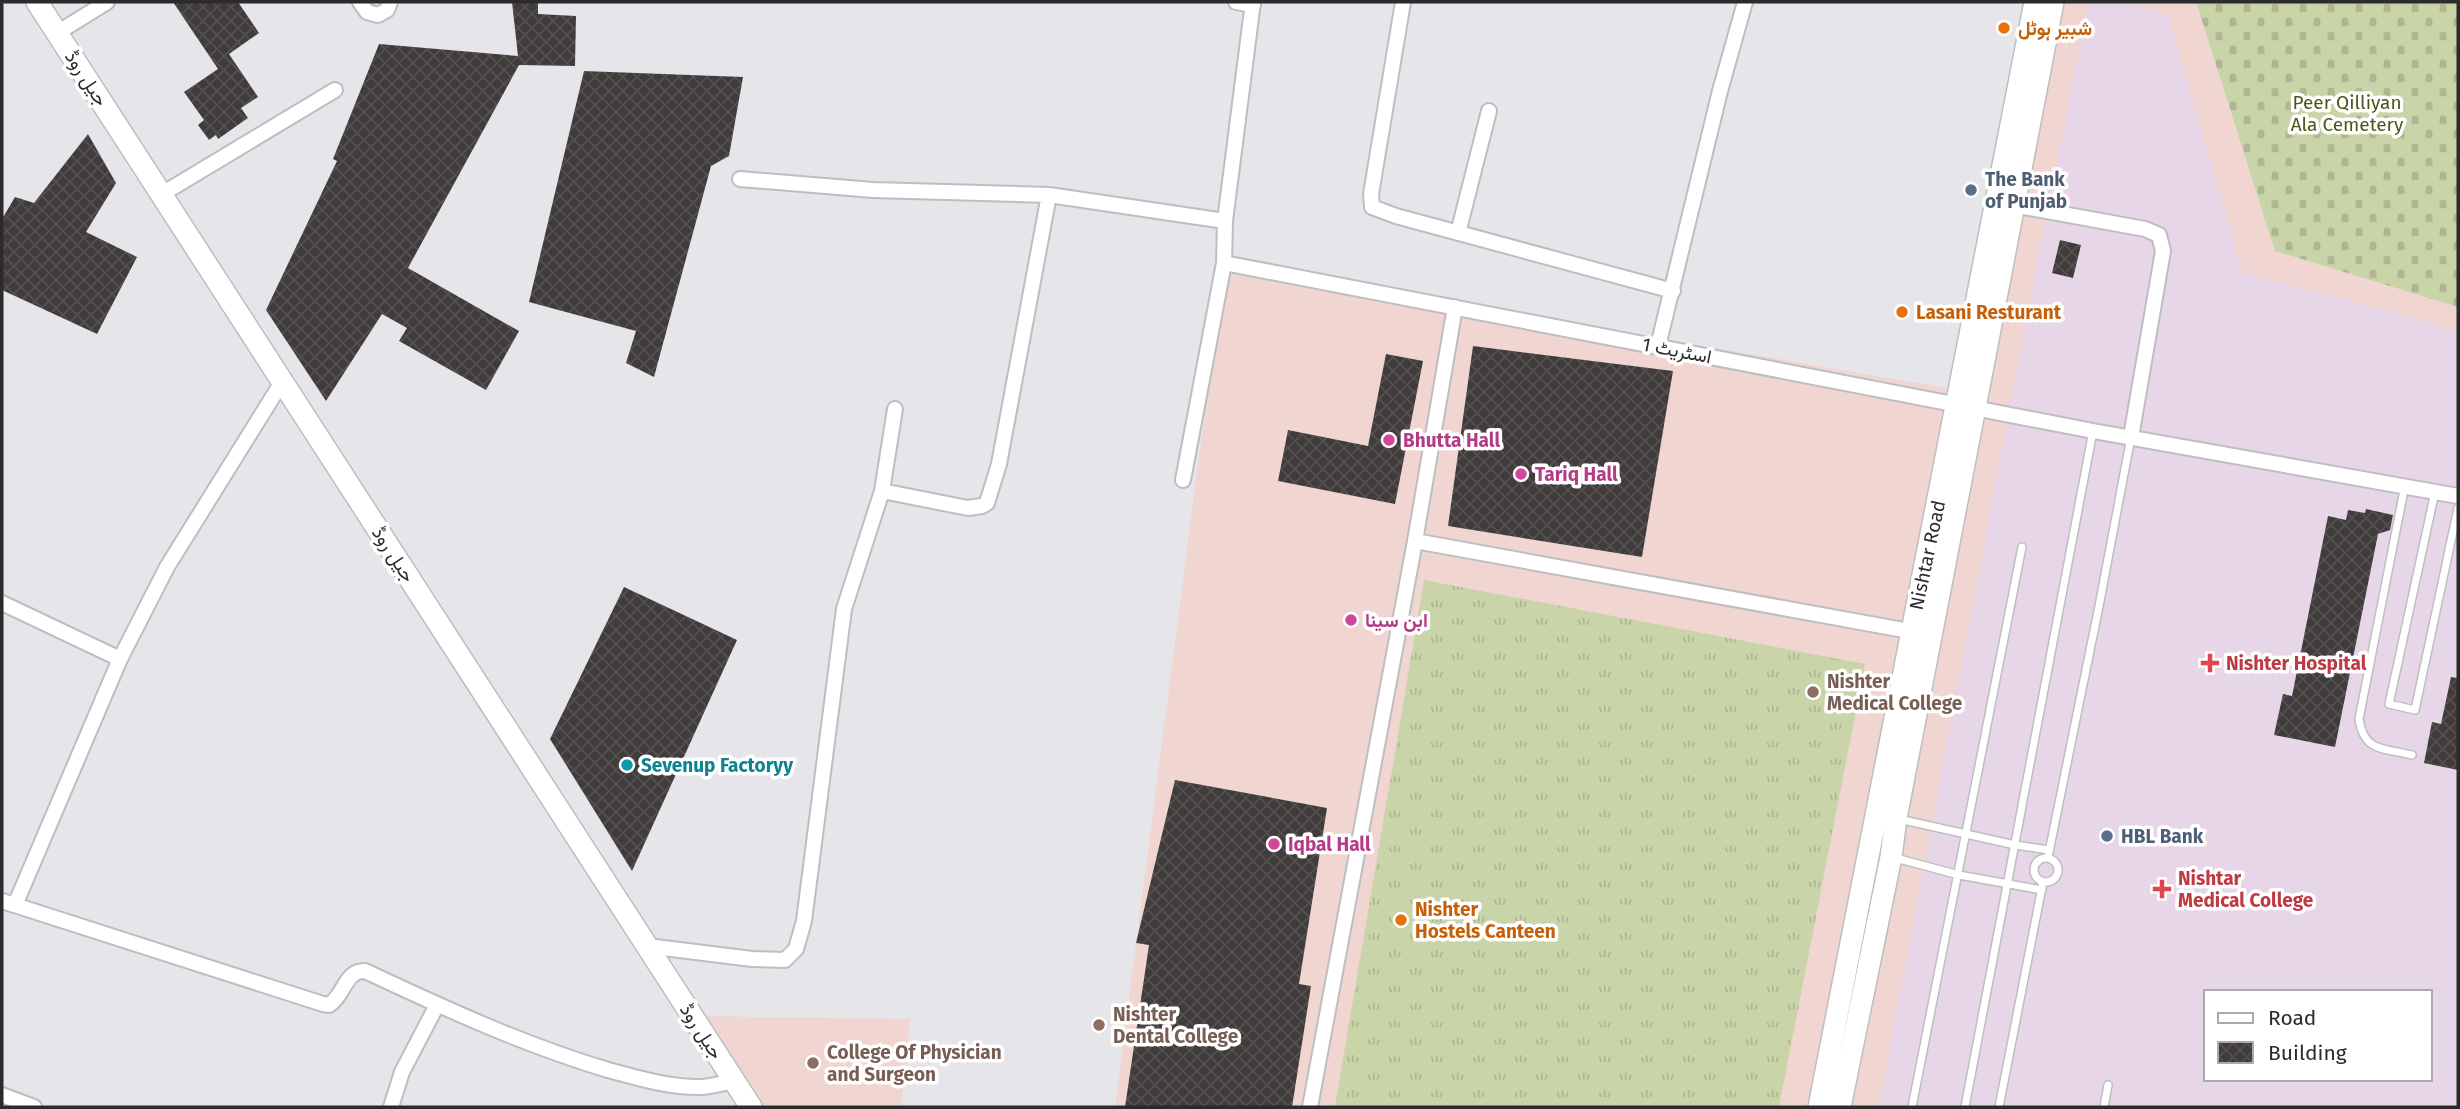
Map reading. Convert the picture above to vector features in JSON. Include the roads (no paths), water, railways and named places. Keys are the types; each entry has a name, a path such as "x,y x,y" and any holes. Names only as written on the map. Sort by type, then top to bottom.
{"main road":[{"name":"جیل روڈ","path":"37,2 751,1107"},
{"name":"Nishtar Road","path":"1967,405 2035,2"},
{"name":"Nishtar Road","path":"1819,1107 1868,856 1921,633 1967,405 2013,205 2053,2"},
{"name":"Nishtar Road","path":"1840,1107 1891,856 1921,633"}],"street":[{"path":"57,33 107,2"},
{"path":"360,2 367,12 379,15 387,10 390,2"},
{"path":"1184,480 1224,263 1225,221 1253,3 1236,2"},
{"path":"1403,2 1371,202 1376,210 1672,291"},
{"path":"1658,346 1720,91 1745,2"},
{"path":"162,194 335,90"},
{"path":"1458,233 1489,111"},
{"path":"740,179 873,190 1049,195 1225,221"},
{"path":"882,491 968,508 987,503 999,464 1049,195"},
{"path":"2013,205 2145,229 2159,235 2163,251 2131,438"},
{"name":"اسٹریٹ 1","path":"1224,263 2131,438 2458,496"},
{"path":"1310,1107 1415,541 1455,307"},
{"path":"282,382 167,567 120,659 8,903 323,1004 329,1005 335,1001 352,974 365,971 437,1005 567,1058 675,1086 704,1087 734,1081"},
{"path":"647,946 752,959 785,960 796,949 804,921 845,609 882,491 895,409"},
{"path":"1415,541 1921,633"},
{"path":"2,603 120,659"},
{"path":"391,1107 402,1072 437,1005"},
{"path":"2,1095 34,1107"}],"lane":[{"path":"1965,1107 2094,431"},
{"path":"2048,854 2101,601 2131,438"},
{"path":"2405,485 2359,719 2361,735 2371,745 2412,755"},
{"path":"2435,491 2389,704 2415,710 2458,508"},
{"path":"1912,1107 2022,547"},
{"path":"1868,856 1891,856 1959,875 2008,884 2043,886 2056,875 2058,868 2048,854 1896,818"},
{"path":"1999,1107 2043,886 2033,871 2040,858 2048,854"},
{"path":"2104,1107 2108,1085"}],"place":[{"name":"شبیر ہوٹل","path":"2004,28"},
{"name":"The Bank of Punjab","path":"1971,190"},
{"name":"Lasani Resturant","path":"1902,312"},
{"name":"Bhutta Hall","path":"1389,440"},
{"name":"Tariq Hall","path":"1521,474"},
{"name":"ابن سینا","path":"1351,620"},
{"name":"Nishter Hospital","path":"2210,663"},
{"name":"Nishter Medical College","path":"1813,692"},
{"name":"Sevenup Factoryy","path":"627,765"},
{"name":"HBL Bank","path":"2107,836"},
{"name":"Iqbal Hall","path":"1274,844"},
{"name":"Nishtar Medical College","path":"2162,889"},
{"name":"Nishter Hostels Canteen","path":"1401,920"},
{"name":"Nishter Dental College","path":"1099,1025"},
{"name":"College Of Physician and Surgeon","path":"813,1063"}],"park label":[{"name":"Peer Qilliyan Ala Cemetery","path":"2347,113"}]}
